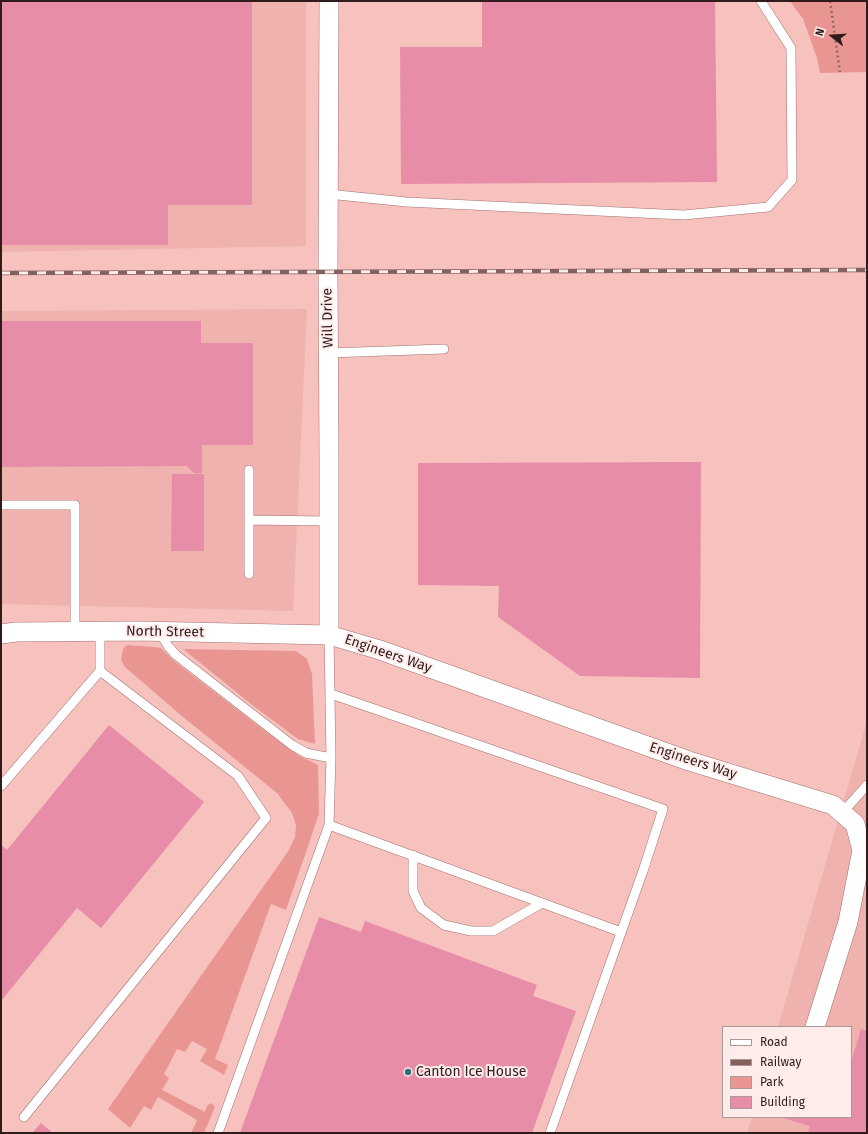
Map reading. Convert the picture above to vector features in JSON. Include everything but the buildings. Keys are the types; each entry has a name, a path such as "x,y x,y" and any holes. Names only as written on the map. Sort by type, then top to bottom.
{"street":[{"name":"Will Drive","path":"329,1 329,634"},
{"name":"North Street","path":"1,634 16,632 100,631 329,634"},
{"name":"Engineers Way","path":"329,634 388,653 689,761 833,805 855,821"},
{"path":"815,1026 848,922 862,850 855,821"}],"lane":[{"path":"328,194 406,202 684,215 768,207 792,180 791,48 761,1"},
{"path":"329,352 444,349"},
{"path":"249,470 249,574"},
{"path":"1,505 75,505 75,632"},
{"path":"249,520 329,520"},
{"path":"1,786 100,671 100,631"},
{"path":"159,631 168,646 176,655 292,745 306,752 331,758"},
{"path":"218,1133 329,825 331,758 329,634"},
{"path":"24,1117 266,818 238,776 100,671"},
{"path":"330,694 663,809 644,868 550,1133"},
{"path":"855,821 867,785"},
{"path":"329,825 621,932"},
{"path":"412,856 413,891 418,902 421,908 444,925 471,931 493,932 542,903"}],"path":[{"path":"830,1 840,72"}],"shaded area":[{"path":"1,1 306,1 306,246 1,252"},
{"path":"307,309 293,611 1,604 1,311"},
{"path":"867,721 867,1133 747,1133 752,1118 852,1118 852,1026 778,1026"}],"green space":[{"path":"790,1 867,1 867,72 820,73 817,58 803,19"},
{"path":"127,645 161,648 174,661 269,734 300,756 318,765 319,814 286,910 271,904 215,1059 228,1065 224,1075 200,1061 207,1049 192,1041 185,1052 177,1049 164,1074 169,1078 162,1090 205,1112 207,1106 211,1103 215,1107 204,1133 192,1133 197,1120 158,1097 151,1110 144,1106 130,1128 108,1109 289,850 295,837 296,825 292,813 277,793 183,717 125,667 121,660 123,649"},
{"path":"183,649 296,651 307,659 312,674 315,744 298,739 256,708"}],"railway":[{"path":"1,273 867,270"}],"place":[{"name":"Canton Ice House","path":"408,1072"}]}
